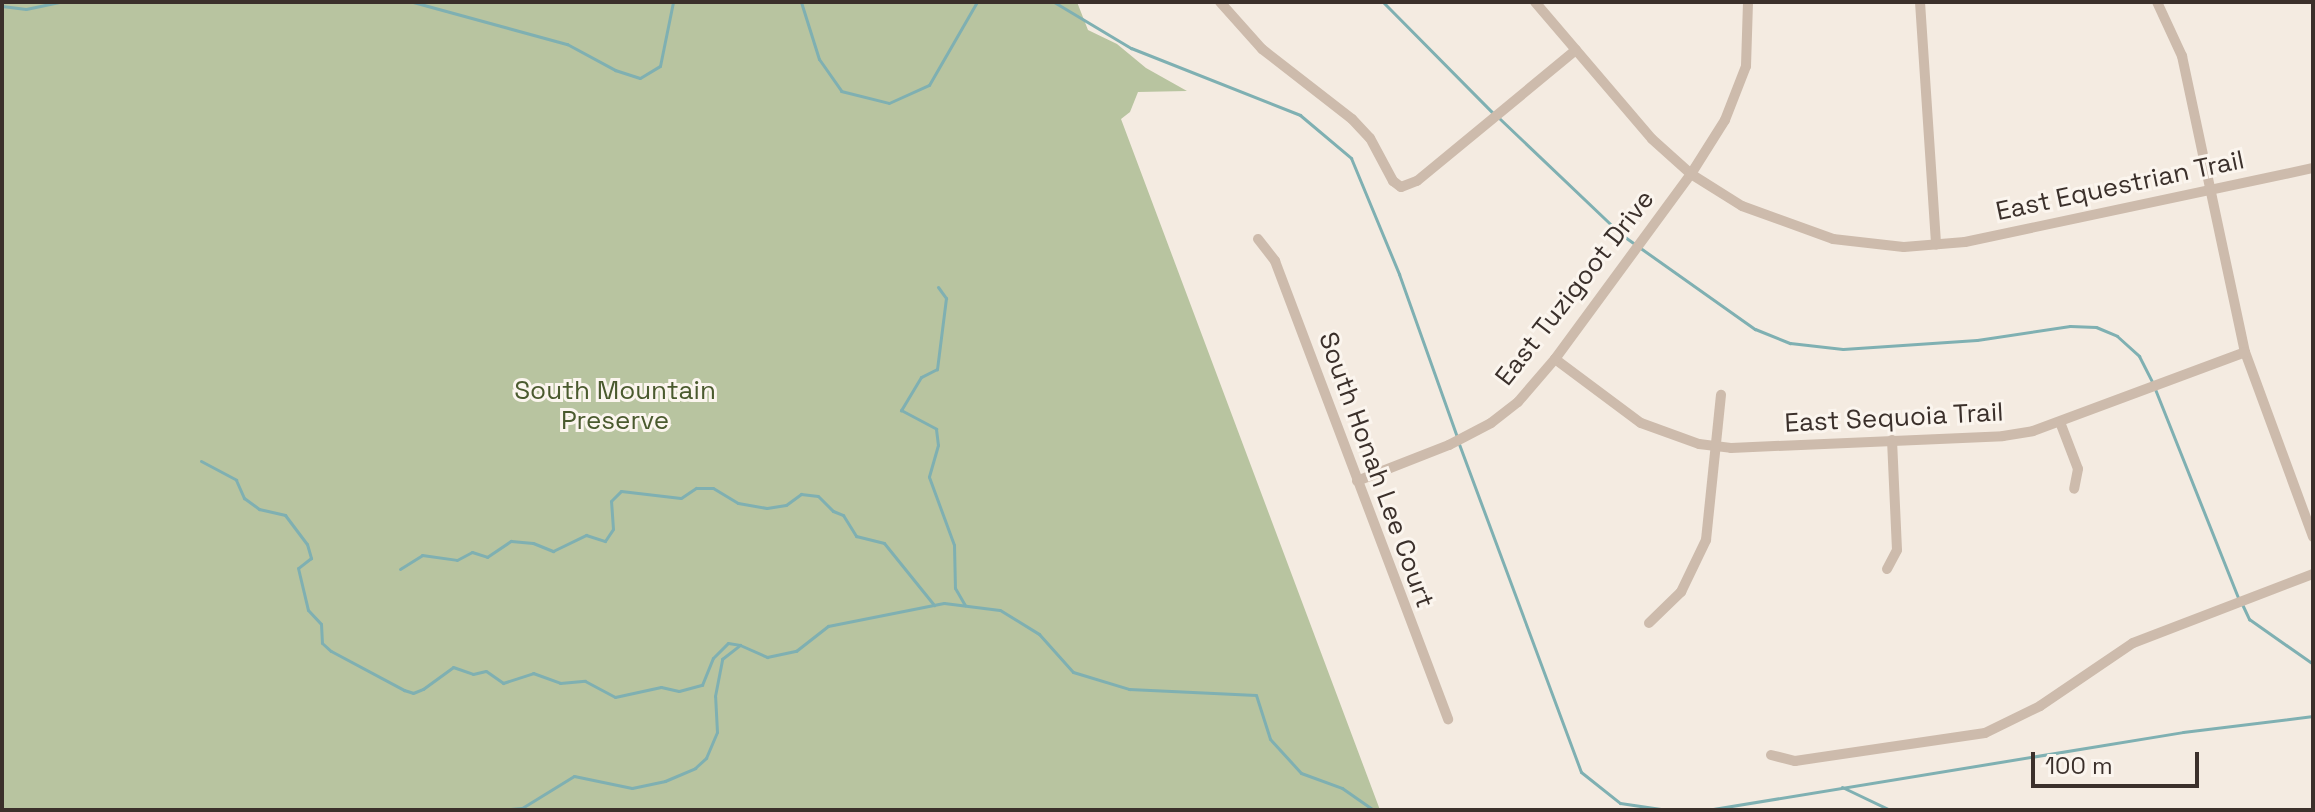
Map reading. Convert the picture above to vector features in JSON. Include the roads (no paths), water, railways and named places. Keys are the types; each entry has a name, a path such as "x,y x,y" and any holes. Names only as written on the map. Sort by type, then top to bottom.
{"street":[{"path":"1220,2 1262,49 1352,119 1370,138 1397,185 1407,186 1417,181 1576,50"},
{"name":"East Equestrian Trail","path":"1535,2 1652,139 1691,174 1742,206 1833,239 1904,247 1965,242 2210,187 2313,168"},
{"name":"East Tuzigoot Drive","path":"1357,481 1468,435 1518,402 1555,359 1691,174 1725,120 1746,66 1748,2"},
{"path":"1920,2 1936,244"},
{"path":"2157,2 2182,56 2245,352 2313,537"},
{"name":"South Honah Lee Court","path":"1258,239 1275,261 1448,719"},
{"name":"East Sequoia Trail","path":"1555,359 1641,423 1716,446 2003,436 2060,422 2245,352"},
{"path":"1649,623 1681,592 1696,566 1708,526 1721,395"},
{"path":"2060,422 2078,469 2074,489"},
{"path":"1887,569 1897,550 1892,440"},
{"path":"1771,755 1795,761 1985,733 2040,706 2133,643 2313,574"}],"waterway":[{"path":"2,6 26,9 59,2"},
{"path":"413,2 567,44 615,70 640,78 660,66 673,2"},
{"path":"801,2 819,59 841,91 889,103 929,85 977,2"},
{"path":"1054,2 1131,48 1300,115 1351,158 1399,274 1457,437"},
{"path":"1383,2 1493,113"},
{"path":"1499,118 1622,235 1755,329 1790,343 1843,349 1977,340 2070,326 2096,327 2117,336 2139,356 2152,382"},
{"path":"938,287 946,298 937,369 921,377 901,410 936,429 938,445 929,477 954,545 955,588 965,605"},
{"path":"2155,389 2238,598"},
{"path":"1459,444 1581,772 1620,803 1667,810"},
{"path":"201,461 236,480 244,498 259,509 285,515 307,544 311,558 298,568 308,610 321,624 322,643 331,651 404,690 413,693 423,689 453,667 473,674 486,671 503,683 533,673 560,683 585,681 615,697 661,687 679,691 702,685 713,658 728,643 740,645"},
{"path":"400,569 422,555 457,560 472,552 487,557 511,541 533,543 553,551 586,535 605,541 613,529 611,501 621,491 681,498 696,488 713,488 738,503 767,508 786,505 801,494 818,496 833,511 843,515 856,536 884,543 934,605"},
{"path":"498,810 522,808 574,776 632,788 665,781 695,768 706,758 717,732 715,696 722,659 740,645 767,657 796,651 828,626 944,603 1000,610 1039,634 1073,672 1129,689 1256,695 1270,739 1301,773 1342,788 1373,810"},
{"path":"2242,604 2249,619 2313,664"},
{"path":"1707,810 2183,732 2313,716"},
{"path":"1842,787 1890,810"}],"park label":[{"name":"South Mountain Preserve","path":"615,406"}]}
